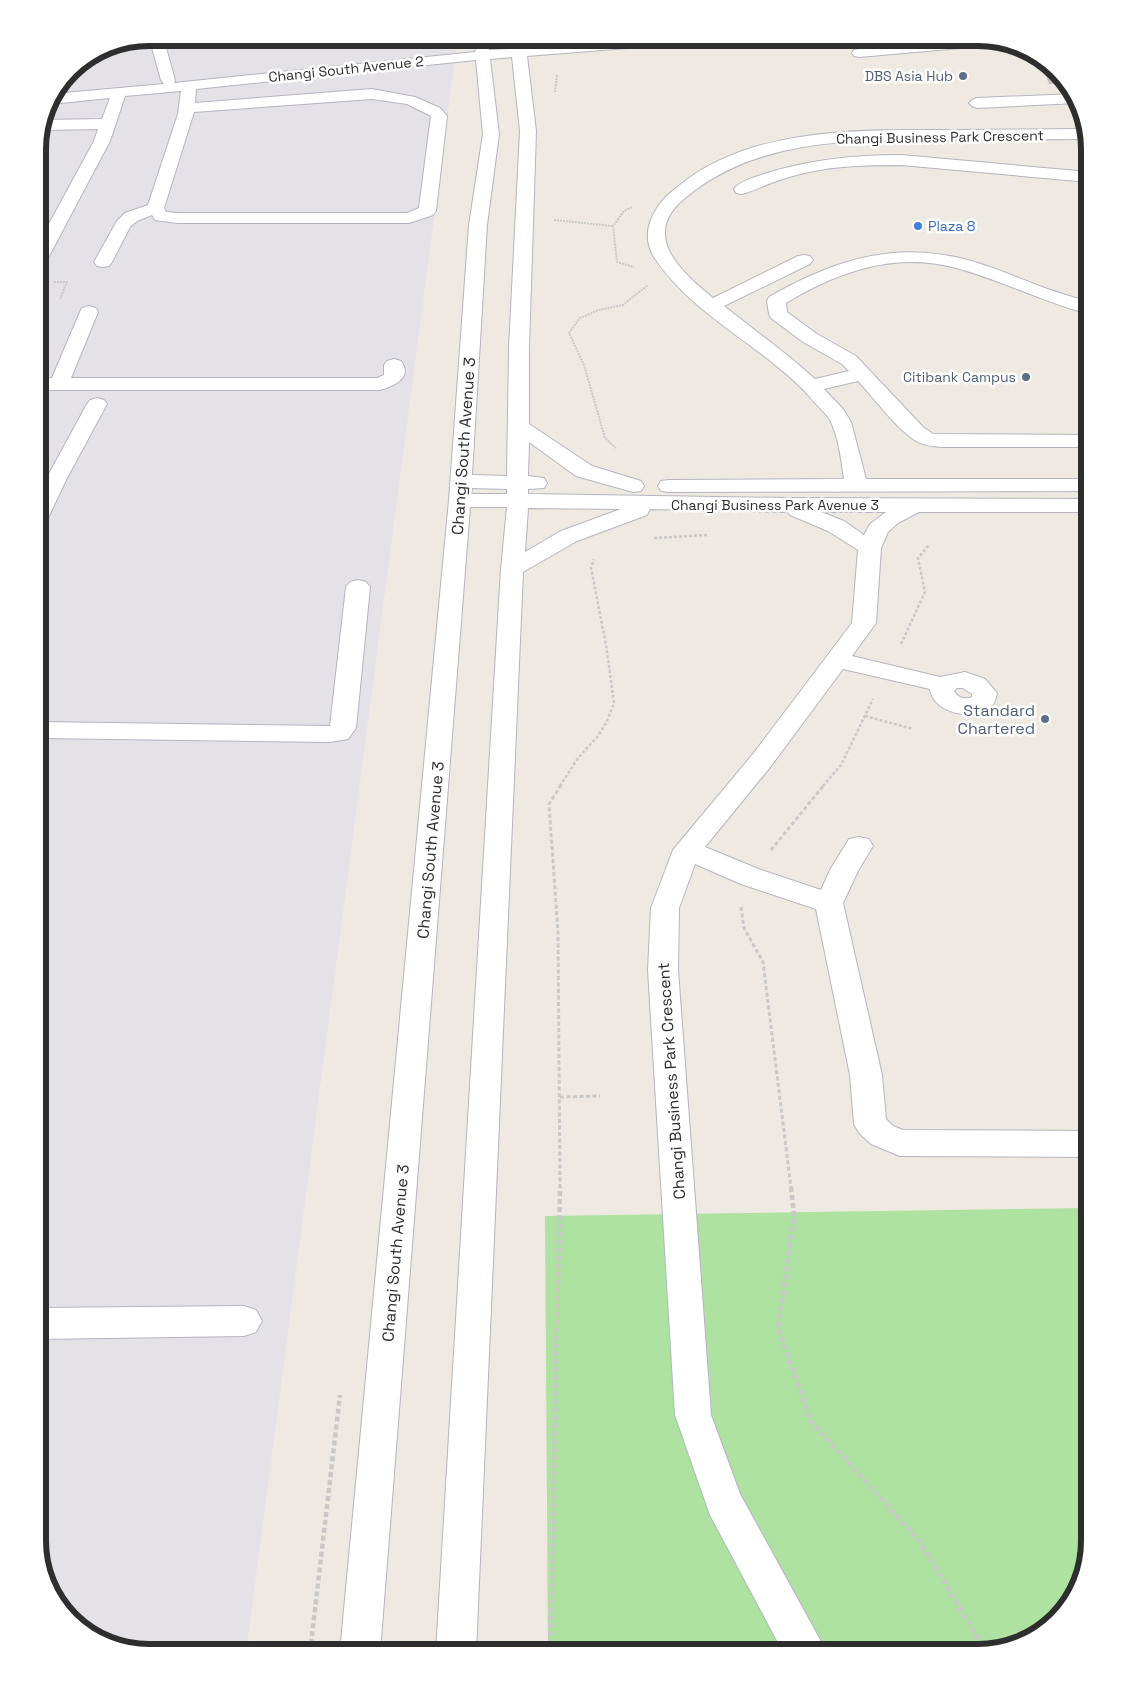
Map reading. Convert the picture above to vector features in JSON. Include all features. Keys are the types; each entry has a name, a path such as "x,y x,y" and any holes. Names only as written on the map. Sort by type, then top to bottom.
{"street":[{"path":"159,46 168,80"},
{"path":"155,208 187,108 194,73 187,46"},
{"path":"420,53 439,46"},
{"name":"Changi South Avenue 2","path":"517,48 531,46"},
{"name":"Changi South Avenue 2","path":"67,88 168,80 194,73 335,69 483,51 554,46"},
{"path":"859,53 938,46"},
{"path":"456,1644 512,569 518,492 520,426 519,348 528,130 517,48"},
{"name":"Changi South Avenue 2","path":"60,98 119,93 194,73 420,53 483,51"},
{"name":"Changi South Avenue 3","path":"361,1644 461,491 478,224 492,134 483,51"},
{"path":"46,245 109,124 119,93"},
{"path":"155,208 161,216 177,218 409,218 427,211 439,116 427,107 410,100 372,94 187,108"},
{"path":"977,102 1064,94"},
{"path":"49,126 109,124"},
{"path":"1028,170 1046,167 1053,156 1050,146 1030,134"},
{"name":"Changi Business Park Crescent","path":"856,484 841,421 811,386 790,366 710,306 685,283 662,257 655,234 662,210 681,191 715,168 752,154 803,141 870,135 1080,134"},
{"path":"1053,156 1081,161"},
{"path":"742,189 761,179 782,173 850,162 876,160 1081,175"},
{"path":"104,262 123,225 131,217 155,208"},
{"path":"1081,305 1045,294 988,272 944,260 913,258 872,260 847,266 800,286 776,301 778,314 810,338 849,360 916,432 927,438 941,441 1081,441"},
{"path":"710,306 804,260"},
{"path":"59,384 89,312"},
{"path":"46,384 380,384 394,378 394,365"},
{"path":"811,386 862,374"},
{"path":"46,499 97,404"},
{"path":"520,426 584,471 633,486"},
{"name":"Changi Business Park Avenue 3","path":"518,492 633,486 1081,485"},
{"name":"Changi Business Park Avenue 3","path":"461,491 518,492 657,504 788,506 1081,505"},
{"path":"512,569 569,536 657,504"},
{"name":"Changi Business Park Crescent","path":"801,1644 724,1502 693,1416 663,970 665,908 687,850 762,760 864,623 870,548 878,529 890,518 915,505"},
{"path":"788,506 836,526 870,548"},
{"path":"46,730 330,734 338,732 343,728 358,587"},
{"path":"837,660 944,685"},
{"path":"860,846 844,870 829,903 866,1075 870,1124 882,1135 900,1143 1081,1144"},
{"path":"687,850 751,877 829,903"},
{"path":"46,1324 244,1321"}],"path":[{"path":"554,221 613,226"},
{"path":"47,282 66,282 59,301"},
{"path":"649,538 716,534"},
{"path":"550,1644 560,1097 558,933 549,804 578,758 598,736 607,721 614,703 592,568 596,553"},
{"path":"865,716 914,729"},
{"path":"560,1097 600,1096"}],"shaded area":[{"path":"143,46 456,46 247,1644 143,1644 130,1642 104,1633 81,1618 72,1609 54,1580 47,1554 46,1540 47,136 57,104 72,81 98,60 130,48"}],"green space":[{"path":"1081,1208 1081,1540 1080,1554 1073,1580 1059,1603 1029,1630 1017,1636 991,1643 548,1644 545,1216"}],"place":[{"name":"DBS Asia Hub","path":"963,76"},
{"name":"Plaza 8","path":"918,226"},
{"name":"Citibank Campus","path":"1026,377"},
{"name":"Standard Chartered","path":"1045,719"}]}
